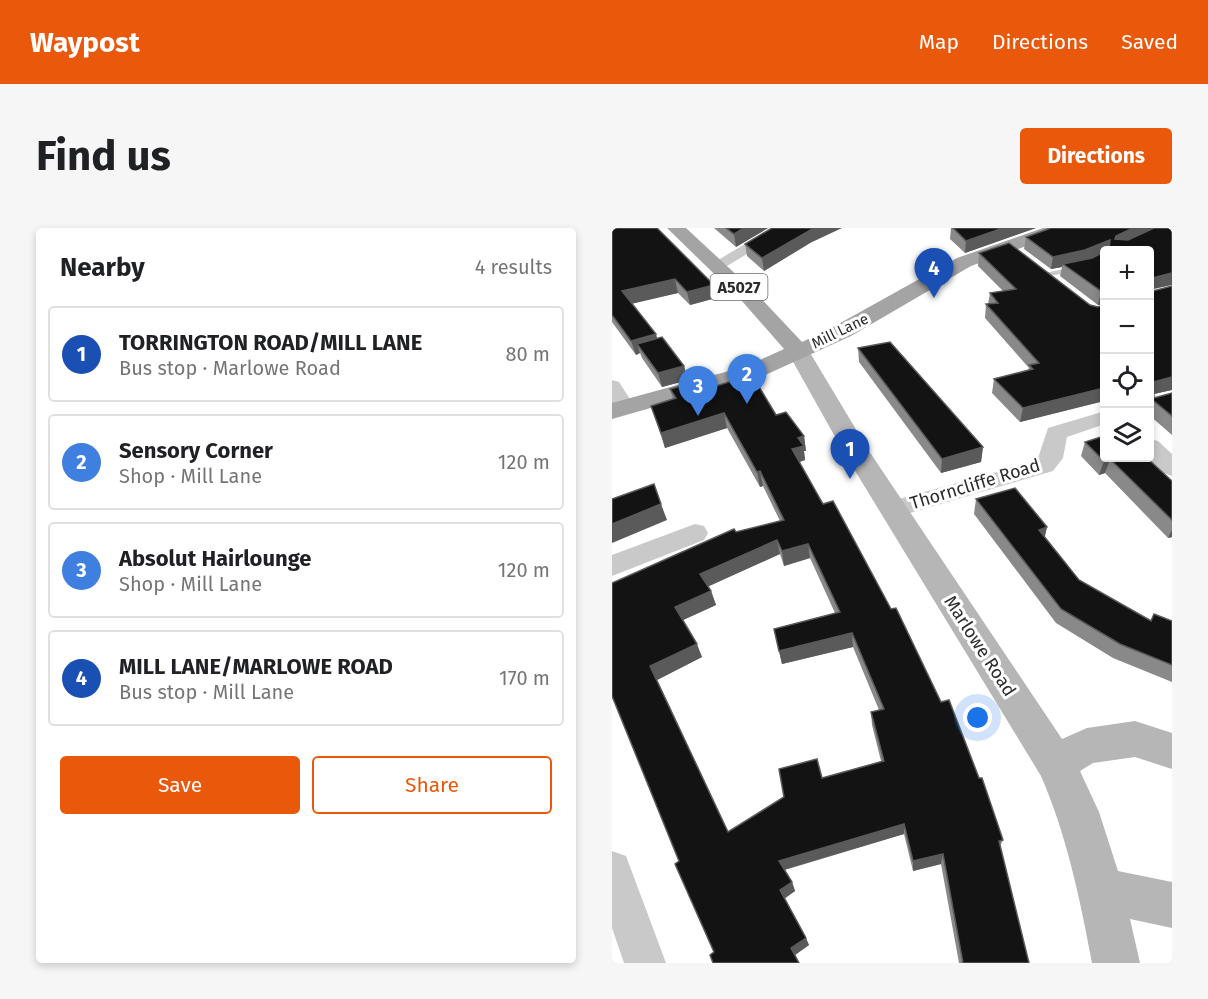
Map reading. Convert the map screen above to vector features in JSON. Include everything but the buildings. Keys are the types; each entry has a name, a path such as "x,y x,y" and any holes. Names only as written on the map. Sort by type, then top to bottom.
{"main road":[{"name":"A5027","path":"676,228 749,297 798,351"},
{"name":"Mill Lane","path":"618,409 755,371 843,331 964,262 1059,228"}],"street":[{"path":"716,266 783,228"},
{"path":"1009,247 1061,286"},
{"name":"Marlowe Road","path":"798,351 893,509 1055,763 1078,812 1101,890 1116,963"},
{"path":"612,386 618,409"},
{"name":"Thorncliffe Road","path":"893,509 1045,466 1051,458 1056,433 1100,418"},
{"path":"1154,451 1172,468"},
{"path":"612,566 695,533"},
{"path":"1055,763 1087,746 1135,739 1172,751"},
{"path":"612,870 645,963"},
{"path":"1101,890 1172,904"}],"lane":[{"path":"1035,267 1085,267 1100,258"}],"place":[{"name":"MILL LANE/MARLOWE ROAD","path":"934,298"},
{"name":"Sensory Corner","path":"747,404"},
{"name":"Absolut Hairlounge","path":"698,416"},
{"name":"TORRINGTON ROAD/MILL LANE","path":"850,479"}]}
